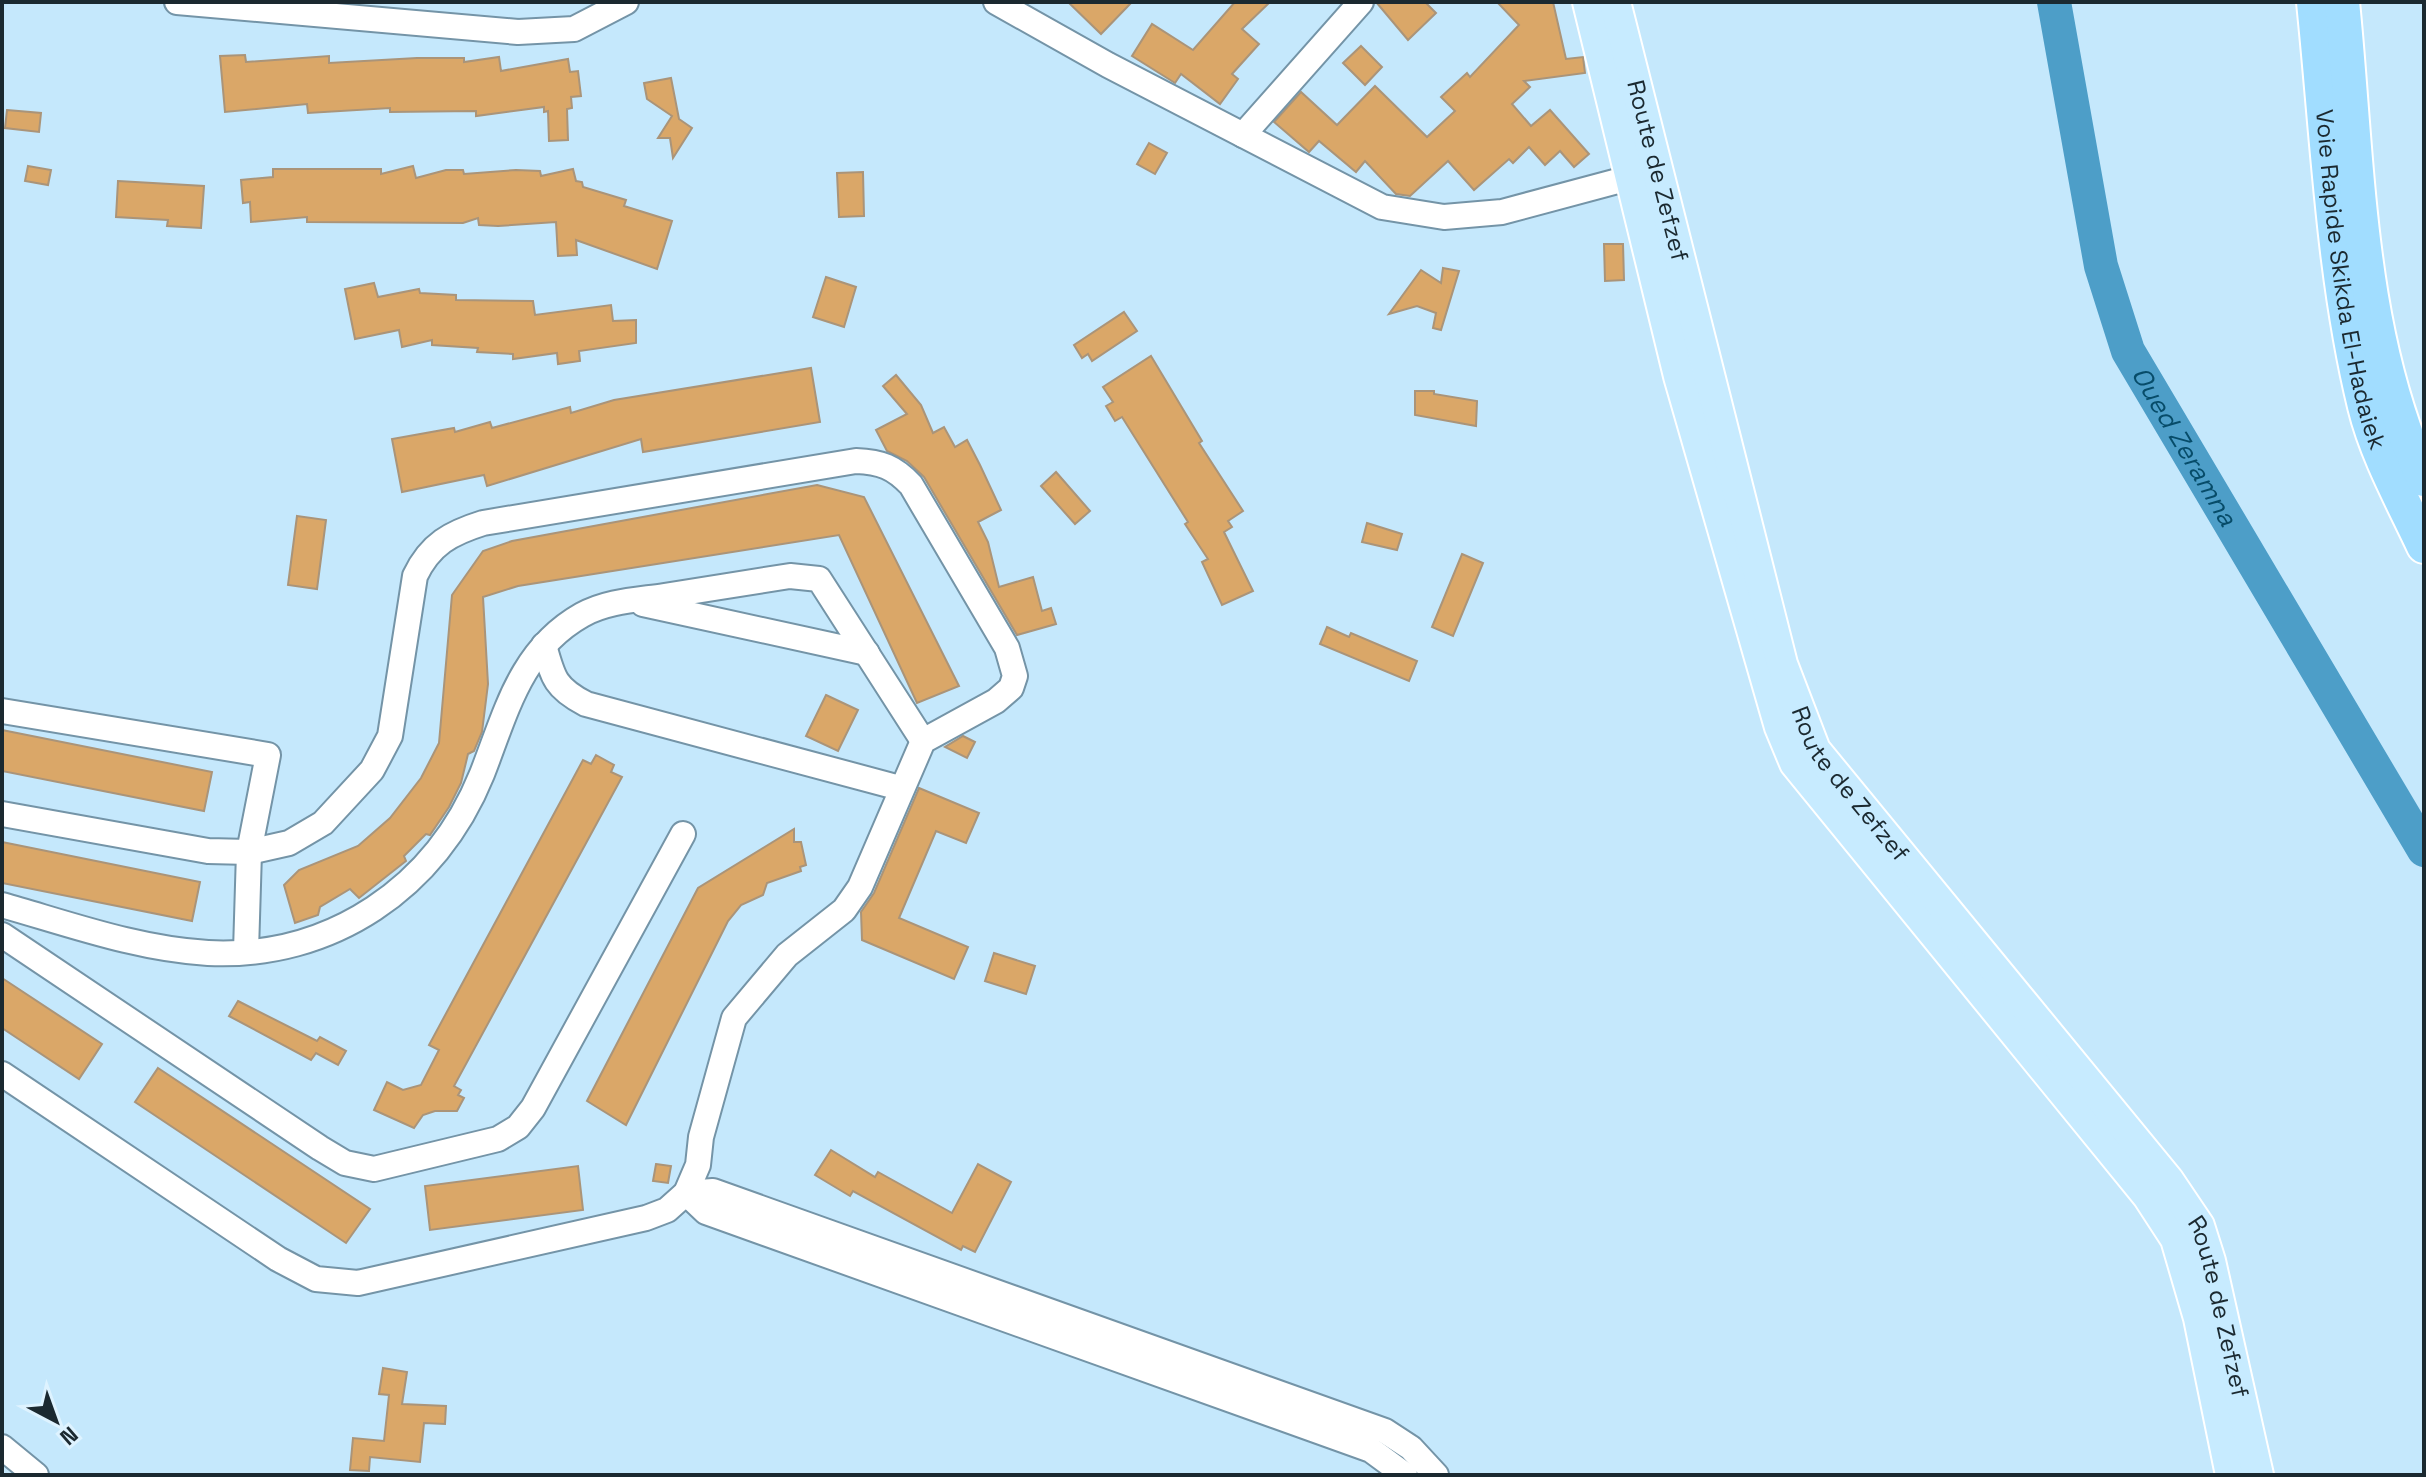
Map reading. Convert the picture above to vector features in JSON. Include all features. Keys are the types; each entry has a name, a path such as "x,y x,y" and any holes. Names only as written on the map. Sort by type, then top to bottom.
{"highway":[{"name":"Voie Rapide Skikda El-Hadaiek","path":"2314,2 2342,277 2365,408 2384,462 2424,546"},
{"name":"Voie Rapide Skikda El-Hadaiek","path":"2342,2 2371,297 2407,442 2424,479"}],"main road":[{"name":"Route de Zefzef","path":"1588,2 1679,376 1780,727 1795,763 2148,1196 2176,1239 2199,1318 2231,1475"},
{"name":"Route de Zefzef","path":"1615,2 1782,664 1815,750 2168,1180 2199,1226 2224,1312 2258,1475"}],"street":[{"path":"177,2 518,32 574,29 626,2"},
{"path":"1243,135 1361,2"},
{"path":"1006,4 1243,135 1382,207 1444,217 1502,212 1629,178"},
{"path":"2,814 208,851 249,852 289,843 323,823 372,770 390,736 415,576 423,558 440,541 483,523 841,464 879,462 896,470 911,485 1013,662 1015,676 1011,688 1004,695 923,741 900,788 860,887 844,910 787,955 734,1018 701,1137 698,1165 686,1193 667,1210 646,1218 358,1283 316,1279 278,1259 2,1074"},
{"path":"2,905 141,943 208,953 276,951 330,935 369,914 436,856 481,777 512,691 525,667 544,645 581,616 602,606 630,601 805,575 819,579 923,741"},
{"path":"630,601 867,653"},
{"path":"544,645 553,679 566,694 586,704 900,788"},
{"path":"2,711 268,755 249,852 246,951"},
{"path":"2,935 320,1148 345,1163 374,1169 498,1139 518,1127 533,1108 683,834"},
{"path":"686,1193 713,1191 1385,1431 1411,1448 1436,1475"},
{"path":"686,1193 706,1212 1371,1450 1405,1475"},
{"path":"2,1447 36,1475"}],"building":[{"path":"1068,2 1132,2 1101,34"},
{"path":"1235,2 1270,2 1242,29 1259,44 1232,74 1238,79 1220,104 1181,74 1175,83 1132,56 1152,24 1193,50"},
{"path":"1376,2 1425,2 1436,13 1408,40"},
{"path":"1497,2 1553,2 1566,59 1583,57 1585,73 1524,81 1530,87 1512,104 1531,126 1550,110 1589,154 1574,167 1560,151 1545,165 1529,147 1513,163 1509,159 1474,190 1448,161 1410,196 1396,194 1365,161 1356,172 1319,141 1309,152 1274,122 1301,92 1337,125 1375,86 1427,137 1455,111 1441,97 1467,73 1470,77 1519,25"},
{"path":"1361,46 1382,67 1365,85 1343,63"},
{"path":"245,55 246,62 329,56 329,63 417,58 464,58 464,62 499,57 501,71 568,59 570,72 578,71 581,96 571,97 572,108 567,109 568,140 549,141 548,111 544,112 544,107 476,116 476,111 390,112 390,108 308,113 307,104 225,112 220,56"},
{"path":"671,78 679,119 692,128 673,158 670,138 658,138 672,116 647,99 644,83"},
{"path":"7,110 41,113 39,132 5,128"},
{"path":"1149,143 1167,153 1155,174 1137,164"},
{"path":"28,166 51,170 48,185 25,181"},
{"path":"413,166 416,178 446,170 463,170 464,174 540,171 541,176 573,169 576,181 582,182 583,187 626,200 624,206 672,221 657,269 576,240 577,255 558,256 556,222 498,226 479,225 478,218 463,223 307,222 307,217 251,222 250,202 243,203 241,180 273,177 273,169 381,169 381,174"},
{"path":"863,172 864,216 839,217 837,173"},
{"path":"118,181 204,186 201,228 167,226 168,220 116,217"},
{"path":"1604,244 1623,244 1624,280 1605,281"},
{"path":"1443,268 1459,271 1441,330 1433,328 1436,313 1417,306 1389,314 1421,270 1441,283"},
{"path":"826,277 856,287 844,327 813,317"},
{"path":"374,283 378,297 419,289 420,293 456,295 456,300 533,301 535,315 611,305 613,321 636,320 636,343 579,351 580,361 558,364 557,353 513,359 513,354 432,345 432,340 402,347 399,330 355,339 345,289"},
{"path":"1124,312 1137,331 1092,361 1088,354 1082,358 1074,345"},
{"path":"1151,356 1202,441 1199,443 1243,511 1228,521 1232,527 1224,532 1253,591 1222,605 1202,562 1208,559 1185,524 1188,522 1122,417 1115,421 1106,406 1113,402 1103,387"},
{"path":"811,368 820,422 643,452 641,439 487,486 484,475 402,492 392,439 454,428 455,432 490,422 492,428 570,407 571,413 614,400"},
{"path":"896,375 921,405 933,433 944,427 955,447 967,440 980,465 1001,510 978,522 988,542 999,587 1033,577 1042,611 1051,608 1056,624 1017,635 924,477 907,461 887,451 876,430 907,414 883,386"},
{"path":"1415,391 1434,391 1434,394 1477,401 1476,426 1415,415"},
{"path":"1056,472 1090,511 1075,524 1041,486"},
{"path":"817,485 864,497 959,686 917,703 839,535 518,586 483,597 488,684 482,732 474,751 468,754 461,783 449,807 430,835 426,834 404,856 406,861 359,898 350,889 320,907 318,915 295,923 284,885 299,870 358,846 390,818 421,778 439,743 452,595 483,551 512,541"},
{"path":"297,516 326,520 317,589 288,585"},
{"path":"1367,523 1402,534 1397,550 1362,542"},
{"path":"1462,554 1483,563 1453,636 1432,627"},
{"path":"1327,627 1349,637 1351,633 1417,661 1409,681 1320,644"},
{"path":"826,695 858,710 838,751 806,736"},
{"path":"2,730 212,772 204,811 2,771"},
{"path":"963,736 975,742 967,758 945,747"},
{"path":"596,755 614,765 611,772 622,777 454,1086 461,1090 458,1095 464,1098 457,1111 435,1111 423,1115 414,1128 374,1110 387,1082 403,1090 421,1085 439,1050 429,1045 583,760 591,764"},
{"path":"919,788 979,813 966,843 936,831 899,918 968,947 954,979 862,940 861,912 874,893"},
{"path":"794,829 794,842 801,842 806,865 800,867 801,871 767,883 763,895 741,905 728,921 626,1125 587,1101 698,888"},
{"path":"2,842 200,882 192,921 2,883"},
{"path":"994,953 1035,966 1026,994 985,981"},
{"path":"2,978 102,1044 79,1079 2,1028"},
{"path":"238,1001 317,1041 320,1037 346,1051 338,1065 316,1053 311,1060 229,1016"},
{"path":"158,1068 370,1209 346,1243 135,1102"},
{"path":"831,1150 875,1177 878,1172 952,1213 978,1164 1011,1182 975,1252 963,1246 961,1250 853,1191 850,1196 815,1175"},
{"path":"656,1164 671,1166 668,1183 653,1181"},
{"path":"578,1166 583,1210 430,1230 425,1186"},
{"path":"383,1368 407,1372 402,1404 446,1406 445,1424 424,1423 420,1462 370,1457 369,1471 350,1470 353,1438 384,1441 389,1395 379,1394"}],"waterway":[{"name":"Oued Zeramna","path":"2054,2 2101,266 2128,351 2424,850"}]}
